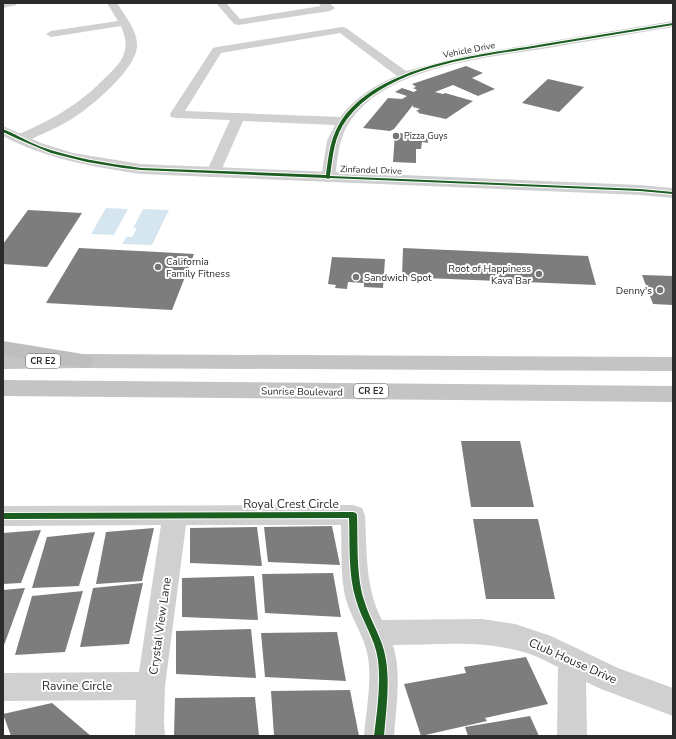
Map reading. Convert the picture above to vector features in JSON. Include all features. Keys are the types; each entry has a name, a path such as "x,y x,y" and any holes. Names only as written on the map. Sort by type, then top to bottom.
{"highway":[{"path":"3,348 83,361"}],"main road":[{"name":"CR E2","path":"3,362 83,361 673,364"},
{"name":"Sunrise Boulevard","path":"3,388 673,394"}],"street":[{"path":"3,5 12,3"},
{"path":"18,139 52,125 76,111 97,95 109,74 123,65 131,49 130,35 112,3"},
{"path":"221,3 238,22 330,8 323,3"},
{"path":"51,34 123,23"},
{"name":"Vehicle Drive","path":"328,178 332,145 343,121 358,105 371,95 405,76 439,65 468,58 673,24"},
{"path":"343,121 176,114 217,50 342,30 405,76"},
{"path":"213,172 238,117"},
{"name":"Zinfandel Drive","path":"3,130 37,148 60,155 99,164 154,170 640,190 673,193"},
{"name":"Crystal View Lane","path":"150,736 149,721 151,686 174,515"},
{"name":"Royal Crest Circle","path":"3,516 353,515 358,593 361,606 375,633 380,648 384,676 379,736"},
{"name":"Club House Drive","path":"375,633 482,632 515,636 541,645 611,679 673,703"},
{"path":"572,660 572,736"},
{"name":"Ravine Circle","path":"3,687 151,686"}],"shaded area":[{"path":"106,208 128,209 114,235 91,234"},
{"path":"143,209 169,210 152,245 122,244 126,237 132,237 137,228 133,228"}],"building":[{"path":"466,66 483,73 472,78 495,89 478,96 453,85 435,92 445,93 473,101 446,119 418,113 419,112 416,111 420,109 413,107 413,105 394,129 390,131 363,128 388,98 402,99 407,96 395,92 402,88 414,92 417,90 413,88 416,87 412,84"},
{"path":"548,79 584,87 559,112 522,103"},
{"path":"395,133 427,134 428,143 422,142 421,149 416,149 416,163 393,162"},
{"path":"28,210 82,213 47,267 3,264 3,244"},
{"path":"79,248 194,254 172,310 46,303"},
{"path":"403,248 588,256 596,285 402,277"},
{"path":"332,257 385,259 383,288 364,287 364,283 348,282 347,289 335,288 336,285 328,284"},
{"name":"Denny's","path":"642,275 673,276 673,305 653,304"},
{"path":"461,441 520,441 534,507 471,507"},
{"path":"473,519 538,519 555,599 486,599"},
{"path":"332,526 340,565 268,562 264,527"},
{"path":"257,527 262,566 190,563 190,528"},
{"path":"154,528 142,581 96,584 106,532"},
{"path":"41,530 21,583 3,584 3,533"},
{"path":"95,532 79,586 32,588 47,537"},
{"path":"333,573 341,617 265,613 262,574"},
{"path":"254,576 258,620 182,617 182,578"},
{"path":"143,583 129,644 80,647 93,588"},
{"path":"25,588 3,648 3,590"},
{"path":"83,591 65,652 15,655 32,596"},
{"path":"251,629 256,678 176,674 176,631"},
{"path":"337,632 346,681 265,677 261,633"},
{"path":"526,657 548,704 485,718 487,721 421,736 404,684 466,673 464,667"},
{"path":"350,690 359,736 274,736 271,691"},
{"path":"255,697 259,736 174,736 175,698"},
{"path":"52,703 91,736 11,736 3,714"},
{"path":"530,716 539,736 468,736 465,727"}],"cycle path":[{"path":"328,178 333,141 345,119 358,104 374,92 392,82 430,67 468,58 673,24"},
{"path":"3,130 36,146 70,157 141,169 640,190 673,193"},
{"path":"3,516 353,515 358,594 362,608 378,641 382,659 383,692 379,736"}],"place":[{"name":"Pizza Guys","path":"396,136"},
{"name":"California Family Fitness","path":"158,267"},
{"name":"Root of Happiness Kava Bar","path":"539,274"},
{"name":"Sandwich Spot","path":"356,277"},
{"name":"Denny's","path":"660,290"}]}
